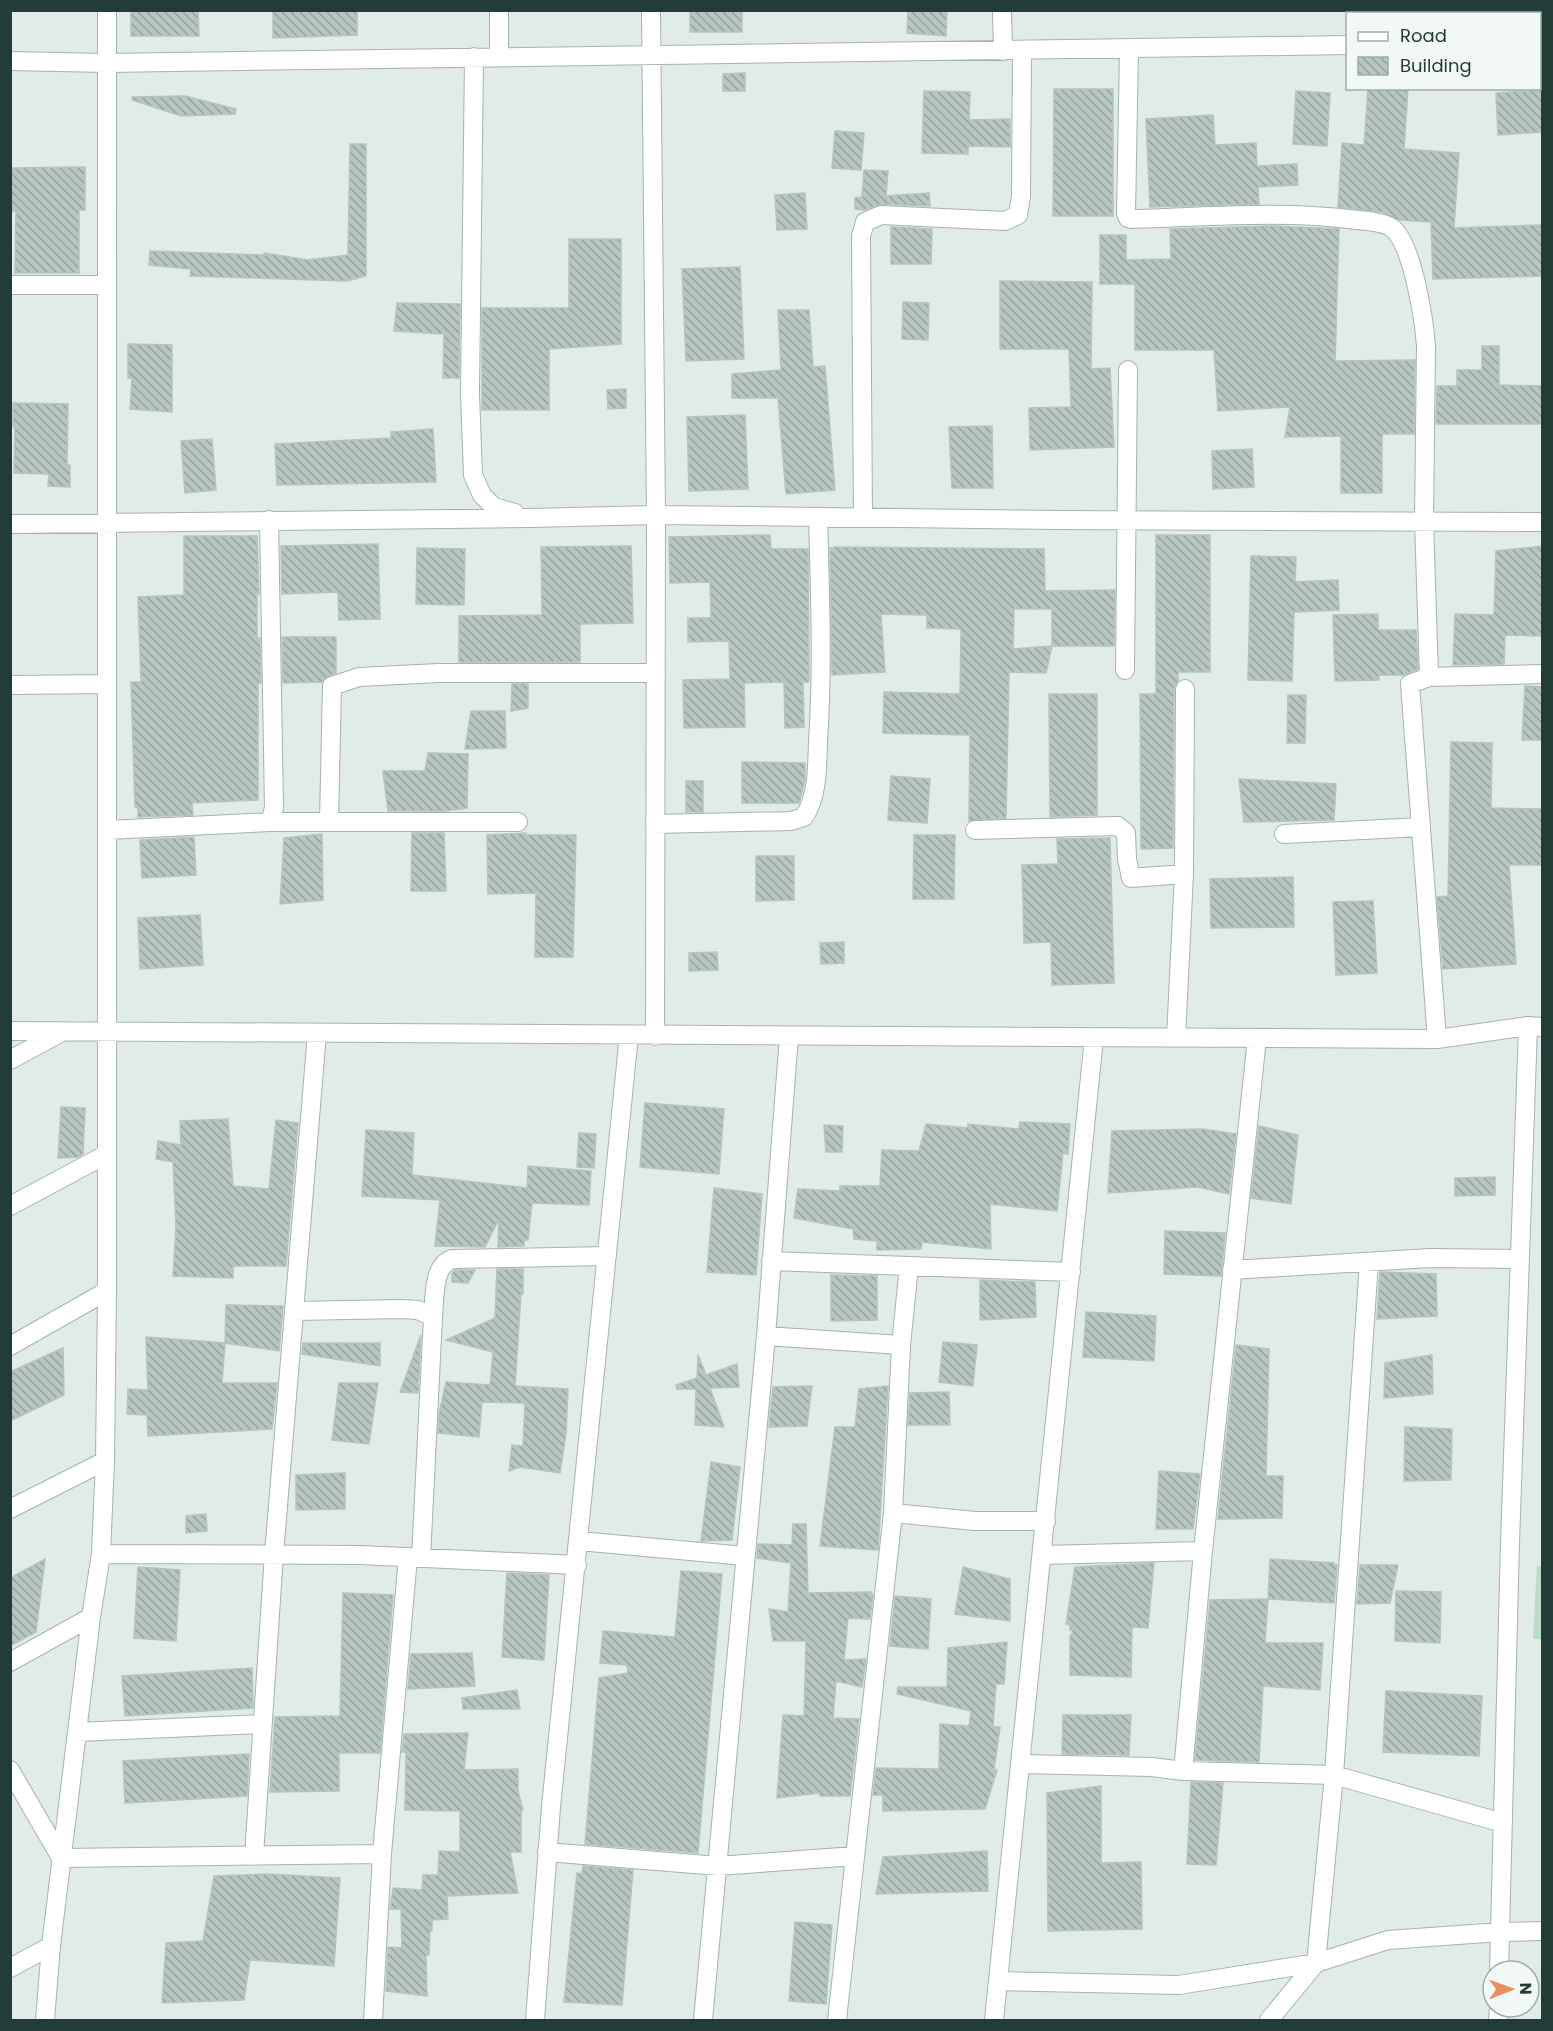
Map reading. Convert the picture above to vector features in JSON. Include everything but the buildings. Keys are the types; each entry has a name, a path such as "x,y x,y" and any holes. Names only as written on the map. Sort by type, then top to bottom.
{"street":[{"path":"45,2020 61,1858 101,1554 105,1461 107,10"},
{"path":"499,10 499,57"},
{"path":"651,10 656,515 655,1035"},
{"path":"1002,10 1003,51"},
{"path":"10,61 107,63 1346,45"},
{"path":"1129,48 1126,213 1128,218 1324,216 1373,222 1392,228 1401,240 1408,257 1424,319 1426,346 1424,521 1429,677"},
{"path":"863,517 861,236 865,222 881,215 1005,220 1018,215 1021,196 1022,50"},
{"path":"474,57 470,394 473,475 482,495 494,507 529,518"},
{"path":"10,285 107,285"},
{"path":"1125,670 1128,370"},
{"path":"10,524 656,515 1542,522"},
{"path":"655,824 791,821 804,817 811,806 817,770 822,684 818,517"},
{"path":"269,520 274,808 270,822"},
{"path":"329,822 332,686 359,677 438,673 656,673"},
{"path":"1437,1039 1410,684 1429,677 1542,674"},
{"path":"10,685 107,684"},
{"path":"1176,1038 1184,874 1185,688"},
{"path":"107,830 270,822 518,822"},
{"path":"975,830 1118,826 1126,833 1127,859 1131,878 1184,874"},
{"path":"1284,834 1420,827"},
{"path":"10,1031 1437,1039 1535,1026 1520,1259 1510,1543 1500,1959"},
{"path":"10,1060 64,1032"},
{"path":"254,1856 274,1554 317,1033"},
{"path":"535,2020 548,1852 629,1035"},
{"path":"703,2020 766,1336 789,1036"},
{"path":"994,2020 1094,1038"},
{"path":"1184,1772 1203,1551 1257,1038"},
{"path":"10,1206 107,1154"},
{"path":"373,2020 382,1854 414,1557 438,1270 444,1262 452,1259 607,1256"},
{"path":"1232,1270 1430,1258 1520,1259"},
{"path":"771,1261 1071,1272"},
{"path":"1269,2020 1316,1963 1334,1775 1370,1262"},
{"path":"837,2020 893,1513 901,1345 909,1266"},
{"path":"10,1346 107,1291"},
{"path":"294,1311 402,1309 418,1310 433,1317"},
{"path":"766,1336 901,1345"},
{"path":"10,1509 105,1461"},
{"path":"893,1513 975,1521 1046,1521"},
{"path":"579,1541 745,1556"},
{"path":"1042,1555 1203,1551"},
{"path":"101,1554 274,1554 576,1564"},
{"path":"10,1662 91,1617"},
{"path":"77,1732 262,1724"},
{"path":"1021,1764 1152,1767 1184,1772 1334,1775 1503,1823"},
{"path":"12,1775 61,1858"},
{"path":"548,1852 718,1866 855,1856"},
{"path":"61,1858 382,1854"},
{"path":"999,1981 1179,1985 1316,1963 1388,1940 1542,1931"},
{"path":"10,1968 51,1946"}],"green space":[{"path":"1537,1566 1542,1566 1542,1639 1533,1639"}]}
